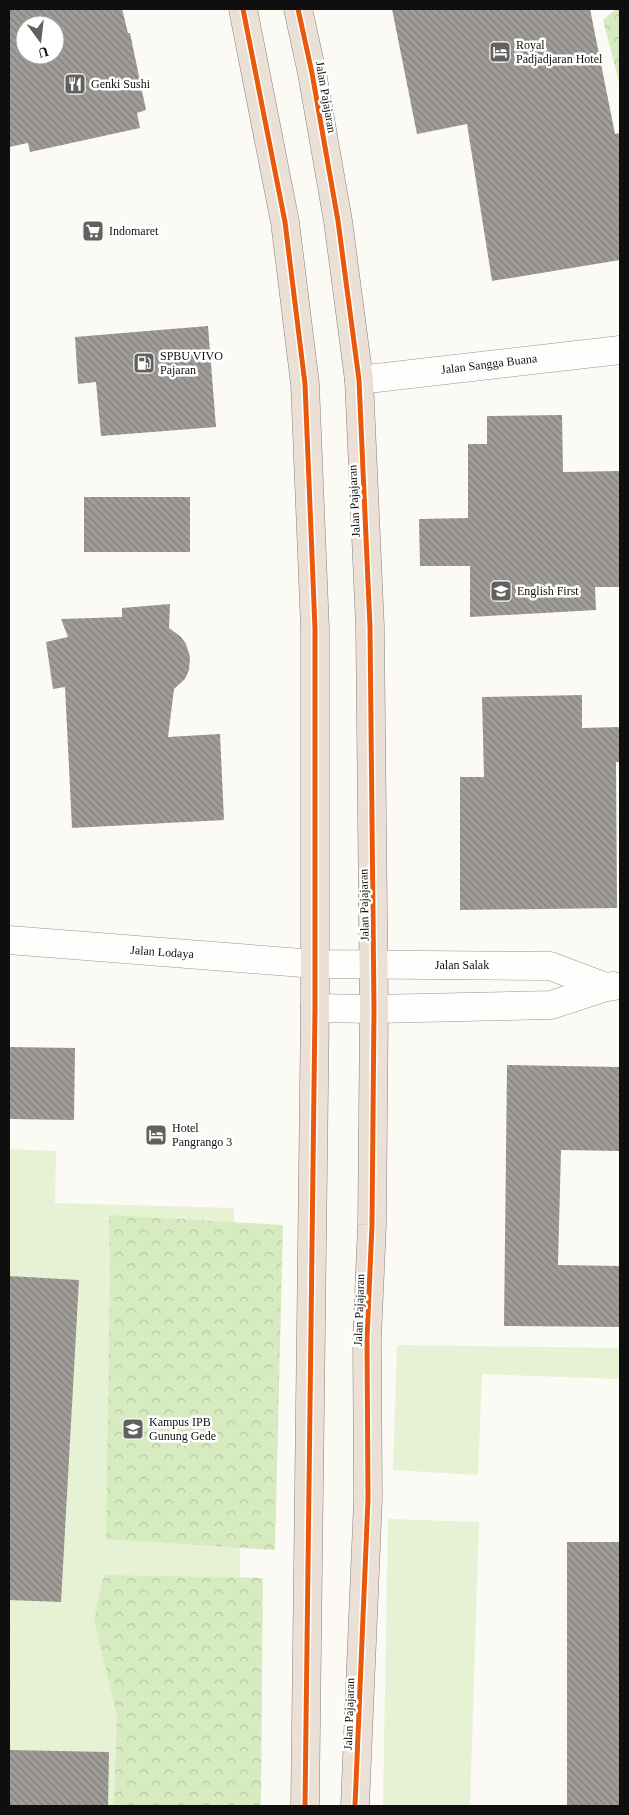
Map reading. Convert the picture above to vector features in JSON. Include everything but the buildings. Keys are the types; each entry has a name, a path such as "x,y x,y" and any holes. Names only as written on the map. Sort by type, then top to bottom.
{"highway":[{"path":"243,9 285,222 305,384 315,629 315,1008 305,1806"},
{"name":"Jalan Pajajaran","path":"298,9 312,73 338,221 359,380 370,627 375,964 372,1225 367,1339 368,1499 355,1806"}],"street":[{"name":"Jalan Sangga Buana","path":"359,380 620,350"},
{"name":"Jalan Lodaya","path":"9,940 315,964"},
{"name":"Jalan Salak","path":"315,964 550,966 613,986"},
{"name":"Jalan Salak","path":"315,1008 374,1009 551,1005 613,986"}],"green space":[{"path":"616,9 620,9 620,86 603,20"},
{"name":"Kampus IPB Gunung Gede","path":"9,1149 56,1151 55,1203 234,1208 244,1806 9,1806"},
{"path":"109,1215 283,1225 275,1550 106,1539 110,1274"},
{"path":"397,1345 620,1348 620,1379 482,1374 478,1475 393,1470"},
{"path":"388,1519 479,1522 470,1806 383,1806"},
{"path":"104,1575 263,1578 261,1806 114,1806 117,1715 94,1620"},
{"path":"9,1629 16,1629 10,1714 9,1714"}],"cycle path":[{"path":"243,9 285,222 305,384 315,629 315,1008 305,1806"},
{"path":"298,9 312,73 338,221 359,380 370,627 374,1009 372,1225 367,1339 368,1499 355,1806"}],"place":[{"name":"Royal Padjadjaran Hotel","path":"500,52"},
{"name":"Genki Sushi","path":"75,84"},
{"name":"Indomaret","path":"93,231"},
{"name":"SPBU VIVO Pajaran","path":"144,363"},
{"name":"English First","path":"501,591"},
{"name":"Hotel Pangrango 3","path":"156,1135"},
{"name":"Kampus IPB Gunung Gede","path":"133,1429"}]}
